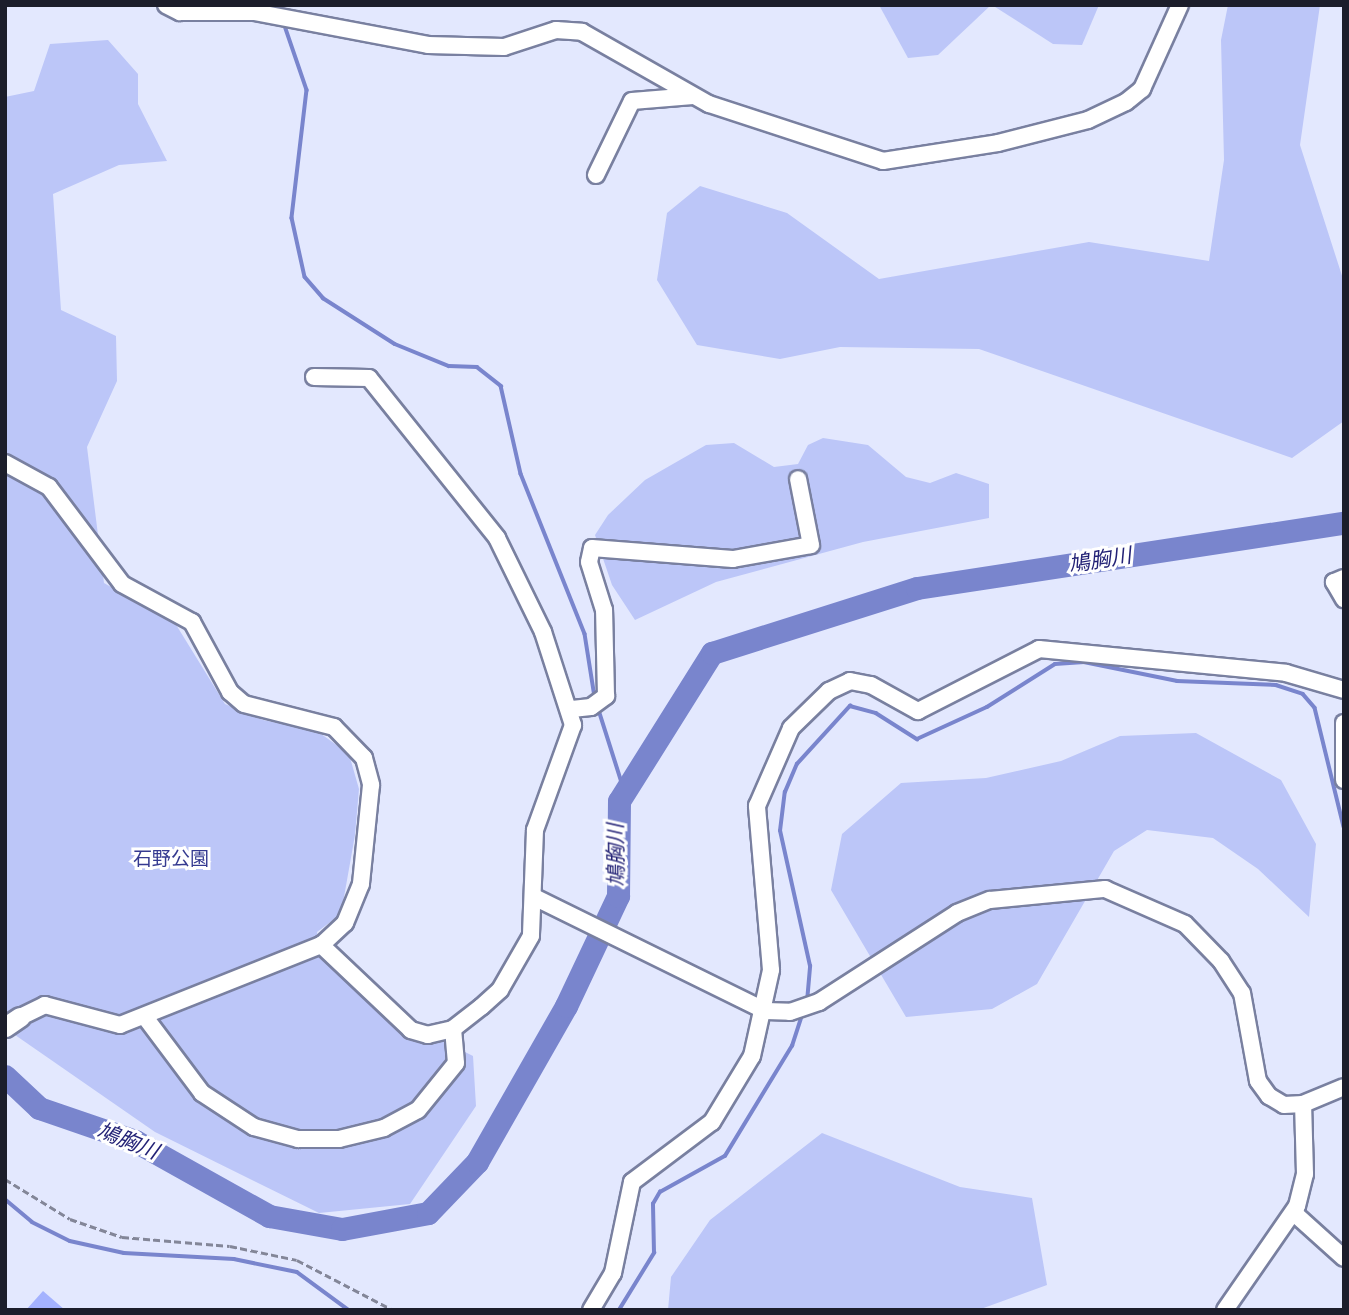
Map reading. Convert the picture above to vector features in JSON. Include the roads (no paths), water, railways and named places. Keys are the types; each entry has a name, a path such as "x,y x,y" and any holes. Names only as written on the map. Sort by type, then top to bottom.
{"street":[{"path":"166,5 180,12 253,9 428,45 505,47 556,30 582,32 696,96 864,159 998,143 1088,120 1126,102 1142,89 1180,5"},
{"path":"596,175 632,101 696,96"},
{"path":"314,377 369,378 410,425 497,538 543,632 553,678 572,709 566,751 536,830 536,898 524,954 500,990 453,1029 428,1035 411,1030 321,945"},
{"path":"5,463 49,487 122,584 192,622 219,678 244,704 317,719 352,740 364,758 372,785 361,884 345,923 321,945 120,1025 44,1005 13,1022"},
{"path":"572,709 591,707 606,696 604,610 589,562 592,548 733,559 811,545 798,479"},
{"path":"1344,578 1334,582 1344,599"},
{"path":"591,1310 613,1273 632,1182 712,1122 729,1100 766,1011 771,970 757,806 791,729 836,685 872,685 918,711 1039,649 1286,673 1344,690"},
{"path":"1344,723 1344,780"},
{"path":"536,898 615,933 766,1011 819,1002 957,913 989,900 1105,889 1185,924 1203,941 1242,993 1258,1081 1284,1105 1303,1104 1344,1087"},
{"path":"145,1017 202,1093 254,1126 298,1139 339,1139 384,1128 418,1110 456,1063 453,1029"},
{"path":"1225,1310 1294,1213 1305,1174 1303,1104"},
{"path":"1294,1213 1344,1258"}],"waterway":[{"path":"284,23 307,90 292,218 305,277 323,298 395,344 449,366 477,367 501,386 521,474 585,634 595,697"},
{"name":"鳩胸川","path":"5,1076 39,1108 135,1141 269,1216 342,1229 428,1213 477,1162 566,1006 618,896 619,801 712,653 917,588 1344,523"},
{"path":"807,1002 810,966 780,831 785,792 797,764 850,706 876,713 917,739 987,707 1055,664 1084,662 1177,681 1276,685 1303,694 1315,708 1344,827"},
{"path":"598,707 624,789"},
{"path":"619,1310 654,1253 653,1204 660,1192 725,1156 792,1046 803,1013"},
{"path":"5,1199 32,1222 70,1241 124,1253 234,1259 297,1272 349,1310"}],"park label":[{"name":"石野公園","path":"171,859"}]}
